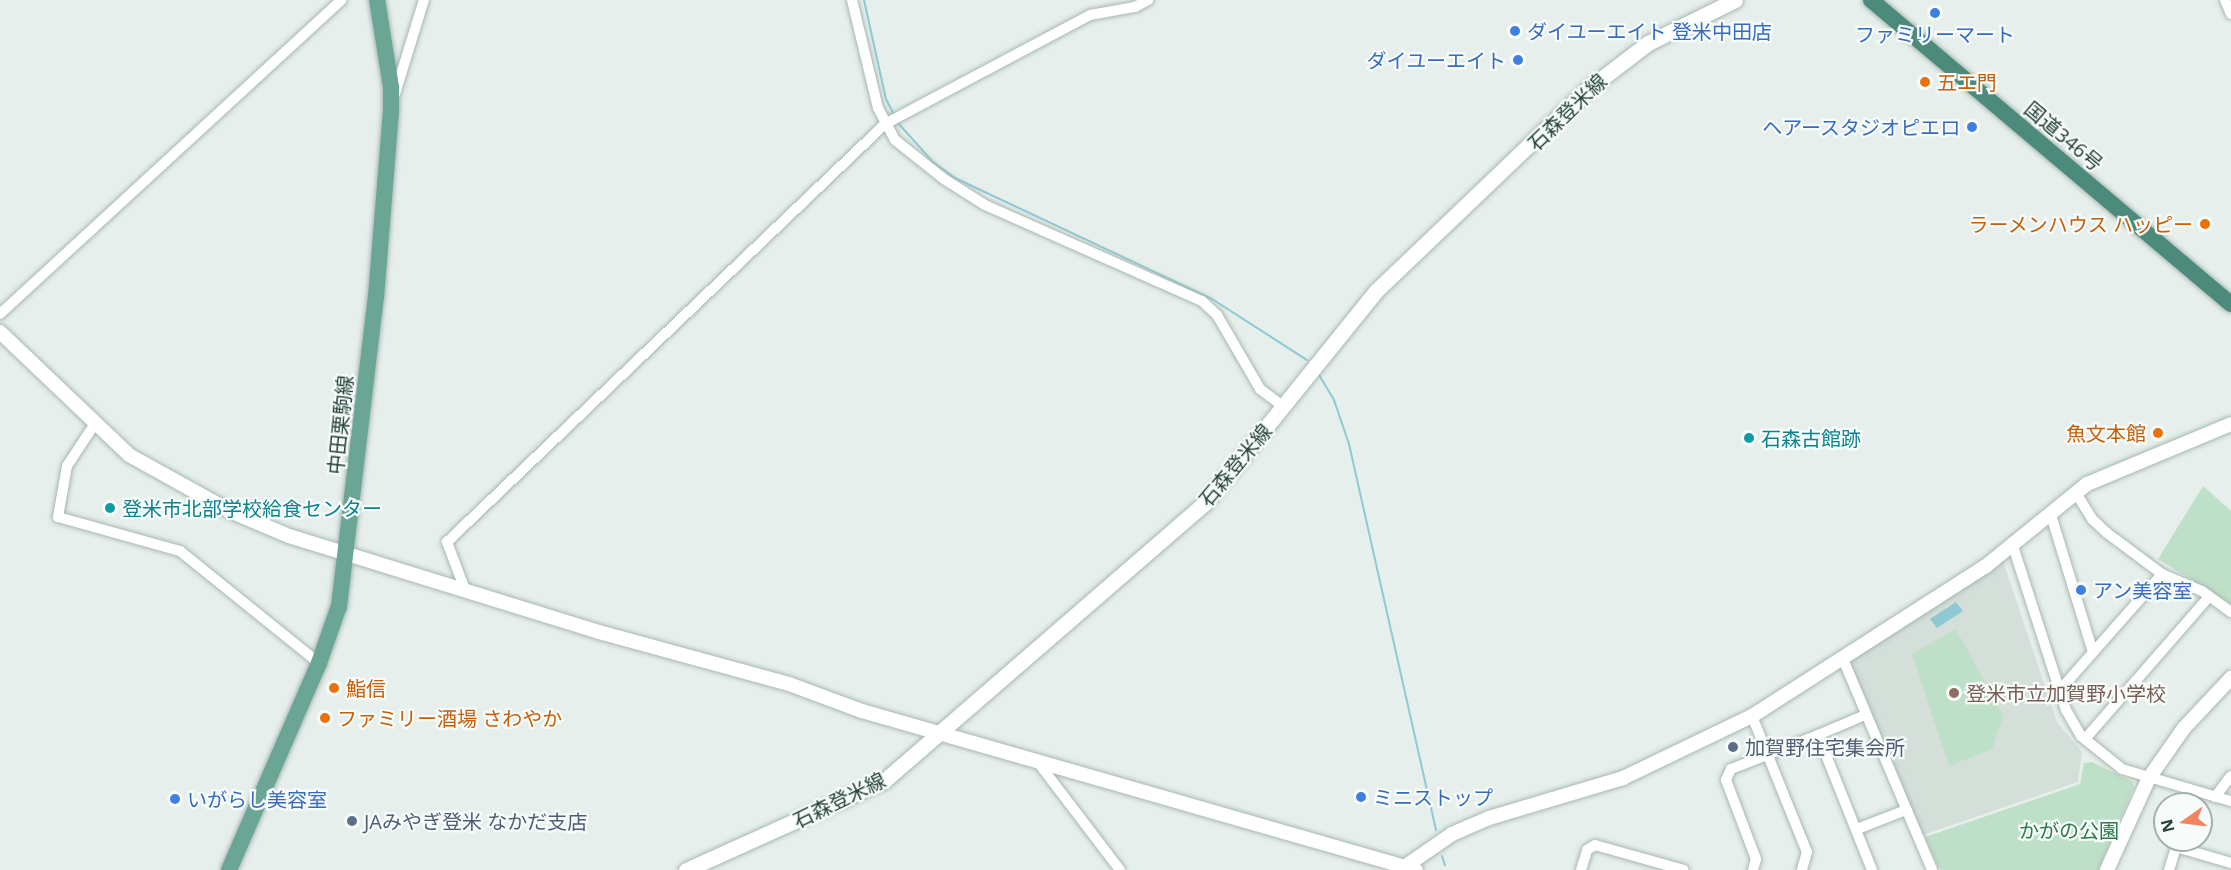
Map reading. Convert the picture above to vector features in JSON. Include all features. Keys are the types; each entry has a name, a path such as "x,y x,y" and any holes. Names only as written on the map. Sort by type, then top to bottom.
{"highway":[{"name":"国道346号","path":"1871,0 2231,304"}],"main road":[{"name":"中田栗駒線","path":"229,870 319,663 339,606 347,555 376,297 391,111 391,87 377,0"},
{"name":"石森登米線","path":"686,870 885,780 936,733 1204,504 1376,291 1584,92 1648,43 1735,0"}],"street":[{"path":"0,314 342,0"},
{"path":"391,111 424,0"},
{"path":"852,0 892,120 911,155 985,205 1202,301 1217,315 1260,389 1284,407"},
{"path":"464,587 447,542 892,120 1090,15 1135,8 1148,0"},
{"path":"2225,0 2231,14"},
{"path":"0,332 94,425 129,455 230,512 347,555 464,587 599,632 789,684 862,711 1407,869 1452,834 1490,818 1623,778 1752,716 1843,659 2013,546 2076,493 2101,476 2231,424"},
{"path":"94,425 67,466 58,517 180,551 319,663"},
{"path":"2076,493 2097,525 2162,574 2209,597 2231,612"},
{"path":"2051,515 2093,652"},
{"path":"2013,546 2059,691 2073,725 2111,762 2149,778 2231,801"},
{"path":"2059,691 2162,574"},
{"path":"2085,739 2209,597"},
{"path":"1843,659 1932,870"},
{"path":"2107,870 2149,778 2184,728 2231,678"},
{"path":"1753,870 1756,859 1726,780 1731,769 1865,715"},
{"path":"1752,716 1807,852 1802,870"},
{"path":"1818,735 1872,870"},
{"path":"1037,761 1120,870"},
{"path":"2215,796 2231,776"},
{"path":"1857,830 1906,810"},
{"path":"1581,870 1587,850 1595,845 1684,870"},
{"path":"2169,870 2176,848 2231,863"}],"shaded area":[{"name":"登米市立加賀野小学校","path":"2002,558 2057,722 2082,752 2078,782 1920,836 1849,663"}],"green space":[{"path":"2203,486 2231,511 2231,604 2158,559"},
{"path":"1956,629 2003,716 1992,749 1949,766 1912,654"},
{"name":"かがの公園","path":"2092,762 2133,782 2134,787 2098,870 1941,870 1925,837 2080,784 2084,763"}],"water":[{"path":"1956,602 1963,611 1937,628 1930,619"}],"waterway":[{"path":"864,0 886,99 894,115"},
{"path":"898,123 933,162 955,178 1212,299 1307,360"},
{"path":"1319,375 1334,400 1349,444 1436,830"},
{"path":"1442,856 1445,866"}],"place":[{"name":"ファミリーマート","path":"1935,13"},
{"name":"ダイユーエイト 登米中田店","path":"1515,31"},
{"name":"ダイユーエイト","path":"1518,60"},
{"name":"五エ門","path":"1925,82"},
{"name":"ヘアースタジオピエロ","path":"1972,127"},
{"name":"ラーメンハウス ハッピー","path":"2205,224"},
{"name":"魚文本館","path":"2158,433"},
{"name":"石森古館跡","path":"1749,438"},
{"name":"登米市北部学校給食センター","path":"110,508"},
{"name":"アン美容室","path":"2081,590"},
{"name":"鮨信","path":"334,688"},
{"name":"登米市立加賀野小学校","path":"1954,693"},
{"name":"ファミリー酒場 さわやか","path":"325,718"},
{"name":"加賀野住宅集会所","path":"1733,747"},
{"name":"ミニストップ","path":"1361,797"},
{"name":"いがらし美容室","path":"175,799"},
{"name":"JAみやぎ登米 なかだ支店","path":"352,821"}]}
